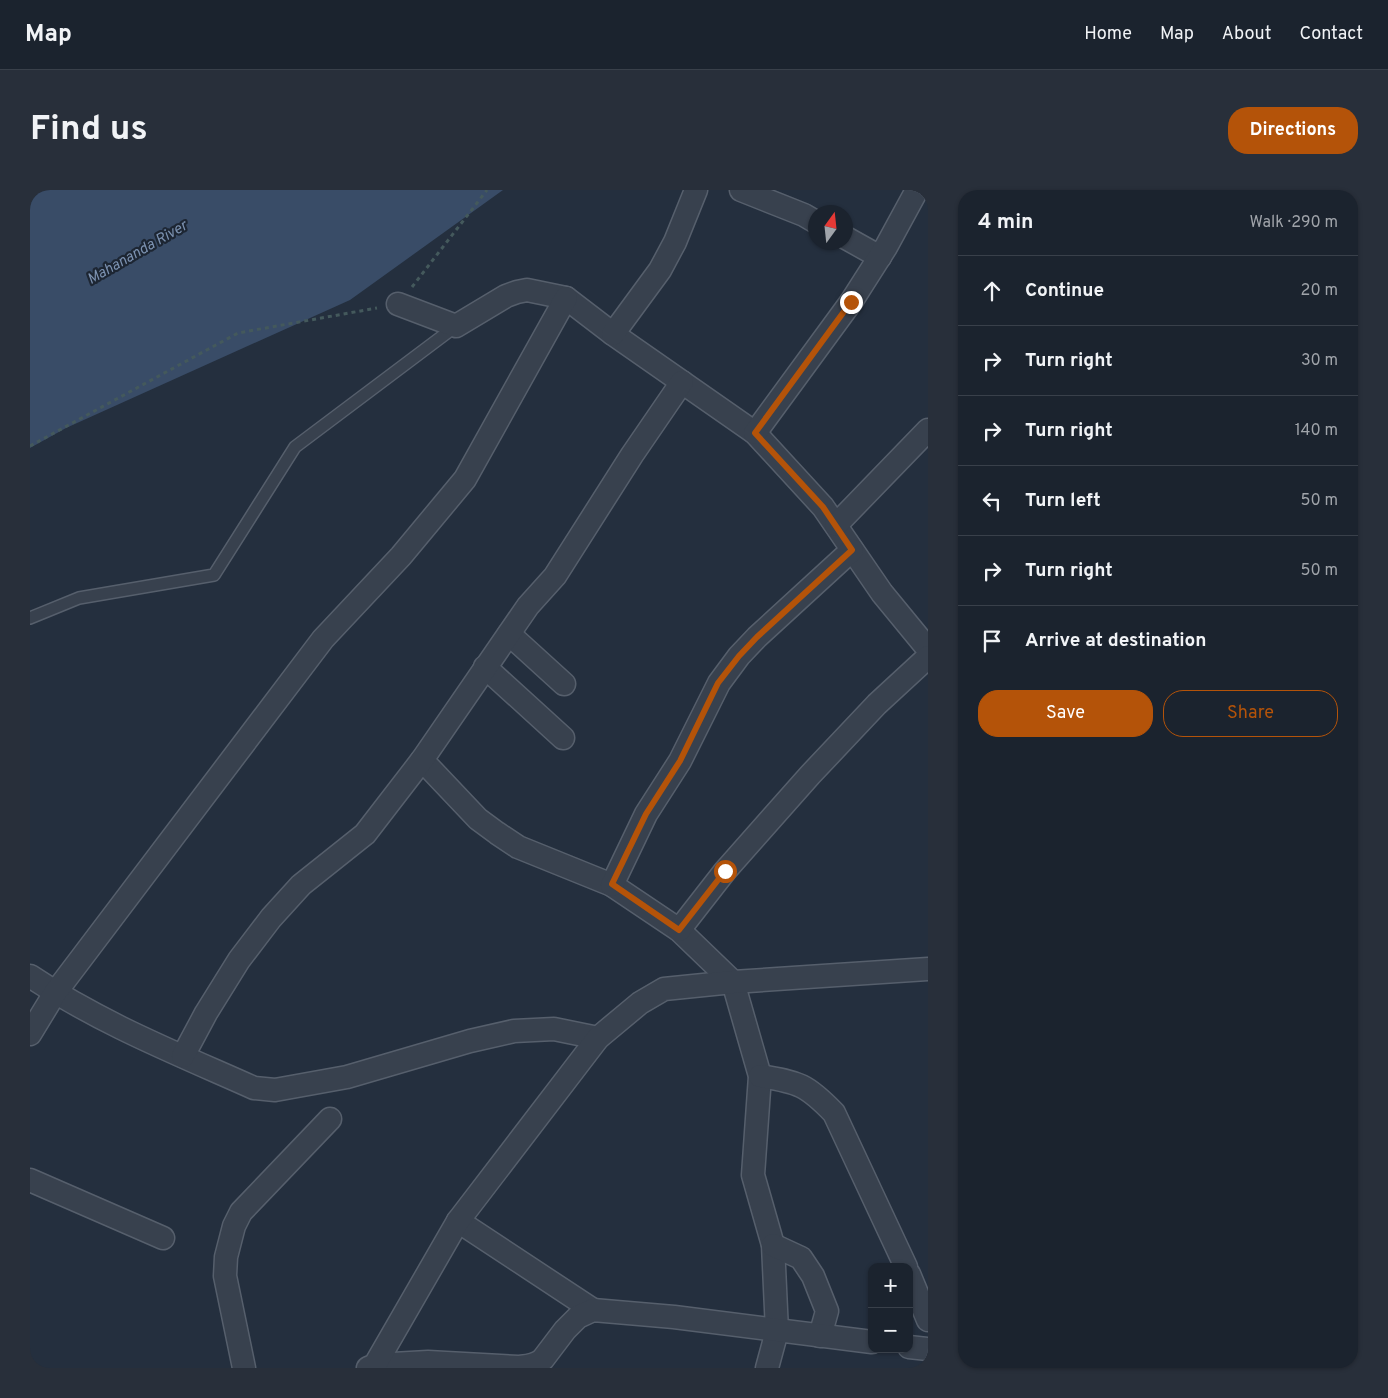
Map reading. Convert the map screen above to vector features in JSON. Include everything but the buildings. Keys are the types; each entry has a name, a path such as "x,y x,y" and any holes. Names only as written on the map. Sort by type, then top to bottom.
{"street":[{"path":"612,334 660,270 675,242 696,190"},
{"path":"741,190 808,218"},
{"path":"755,433 851,302 880,258 917,190"},
{"path":"853,242 880,258"},
{"path":"398,304 456,326 516,292 527,290 566,298 612,334 755,433 823,507 882,593 928,649"},
{"path":"30,1034 55,993 323,639 401,556 465,479 566,298"},
{"path":"184,1056 206,1013 239,960 271,918 301,885 365,834 422,760 528,606 555,576 632,455 682,382"},
{"path":"836,525 928,430"},
{"path":"612,884 646,814 680,761 718,683 757,637 852,550"},
{"path":"509,634 564,684"},
{"path":"679,930 725,871 810,775 877,704 928,657"},
{"path":"485,668 563,738"},
{"path":"422,760 478,819 497,833 518,847 612,884 679,930 733,982 760,1076 754,1175 773,1245 777,1331 767,1368"},
{"path":"372,1367 458,1221 598,1038 640,1003 664,989 733,982 928,969"},
{"path":"30,976 55,993 120,1028 254,1088 275,1090 347,1077 461,1044 514,1031 554,1029 598,1038"},
{"path":"760,1076 791,1081 806,1088 817,1096 834,1114 904,1263"},
{"path":"244,1368 225,1276 226,1257 234,1226 241,1212 330,1119"},
{"path":"30,1180 163,1238"},
{"path":"458,1221 593,1310 674,1317 868,1342"},
{"path":"773,1245 801,1258 813,1276 827,1311 820,1336"},
{"path":"913,1284 928,1320"},
{"path":"372,1367 428,1362 532,1365 539,1363 543,1359 565,1330 578,1317 593,1310"},
{"path":"913,1347 928,1349"}],"lane":[{"path":"30,618 79,598 214,575 294,447 456,326"}],"path":[{"path":"30,446 238,333 398,304 486,190"}],"water":[{"name":"Mahananda River","path":"30,190 503,190 350,300 66,428 30,448"}],"route":[{"path":"725,871 679,930 612,884 646,814 680,761 718,683 757,637 852,550 823,507 755,433 851,302"}]}
